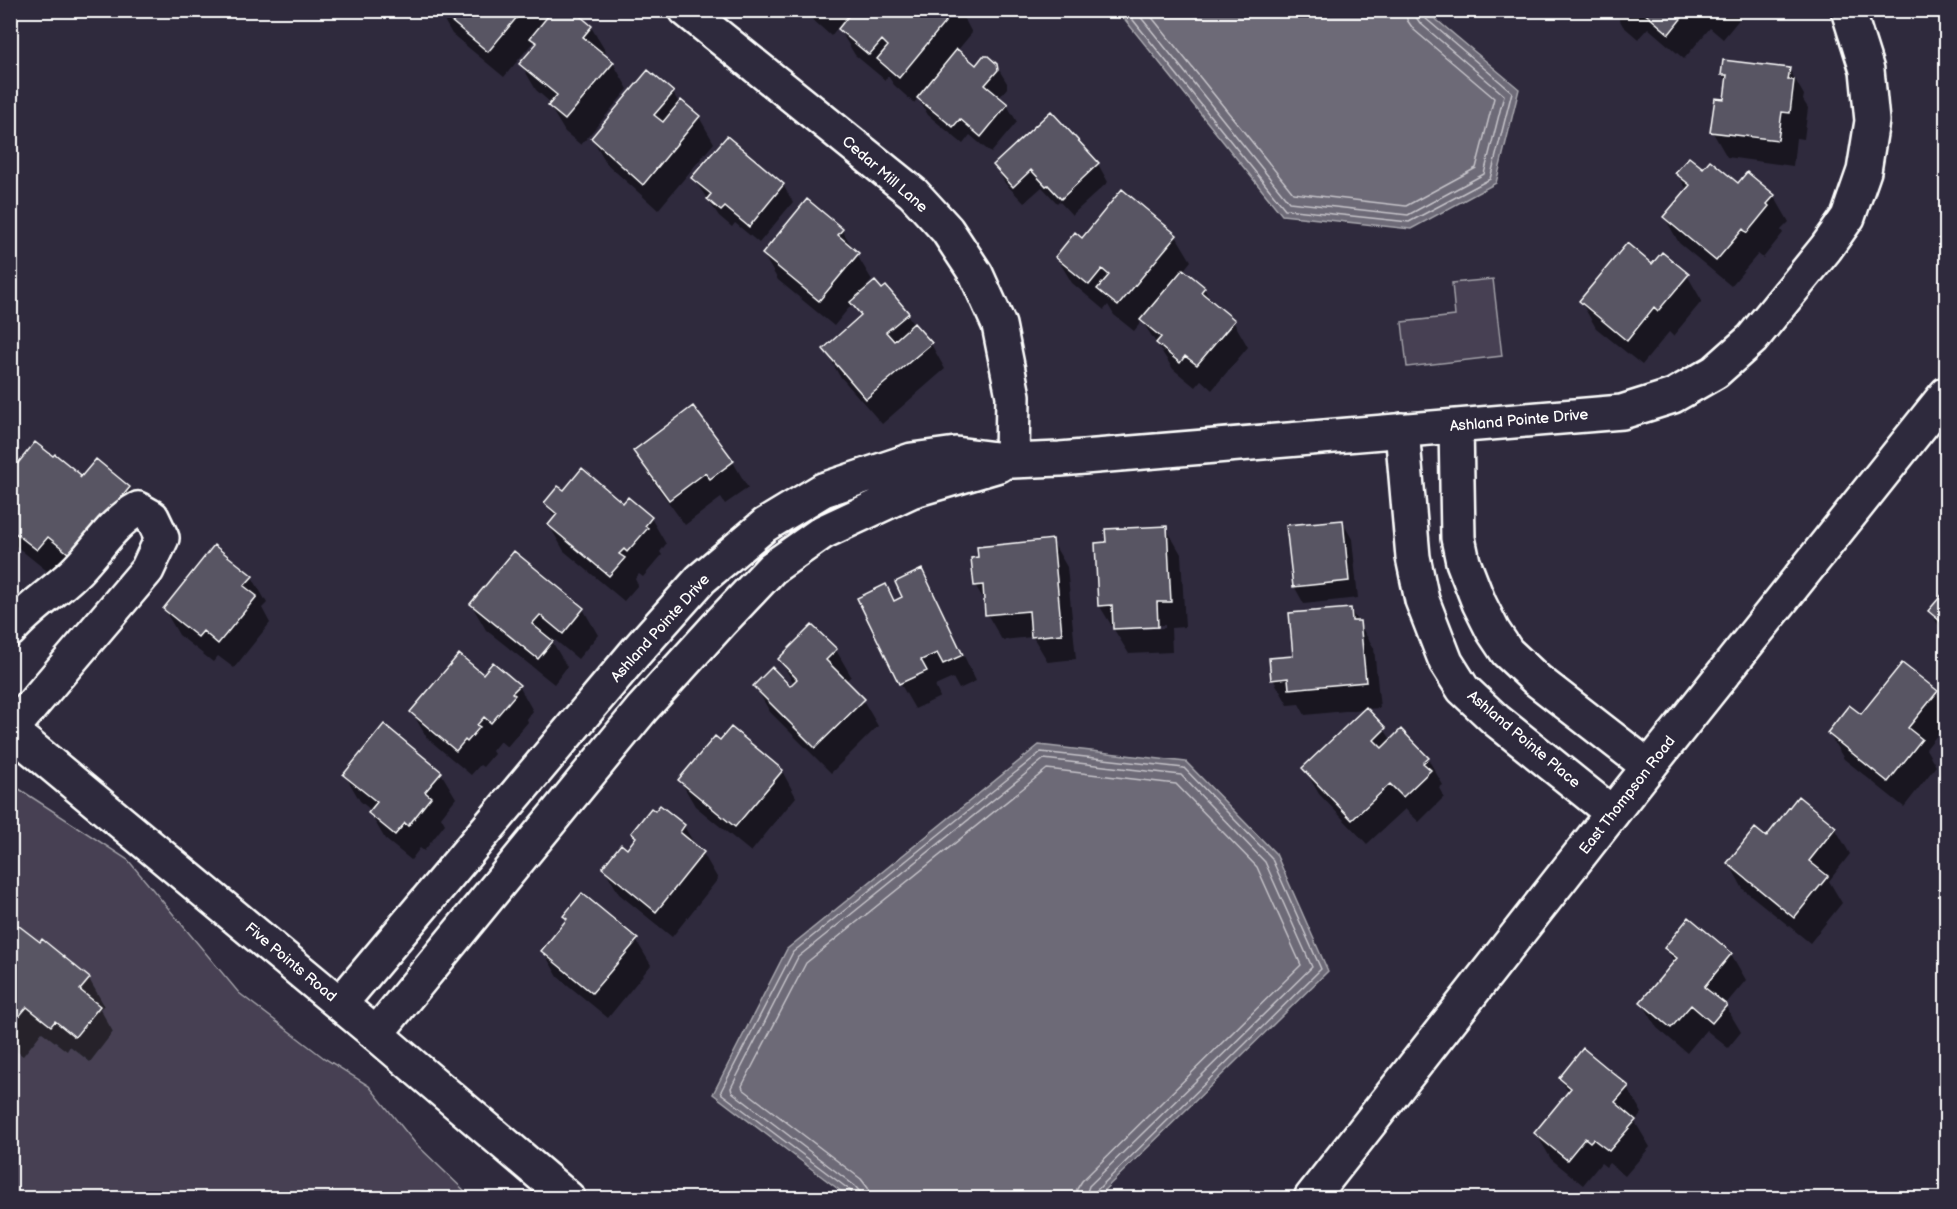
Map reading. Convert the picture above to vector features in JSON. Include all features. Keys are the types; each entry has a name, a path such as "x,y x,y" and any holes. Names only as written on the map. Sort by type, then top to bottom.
{"street":[{"name":"Cedar Mill Lane","path":"686,10 913,193 947,230 976,274 999,325 1013,396 1012,461"},
{"name":"Ashland Pointe Drive","path":"340,1004 634,653 701,579 765,525 823,490 912,460 956,454 1012,461 1060,459 1622,412 1673,396 1715,372 1752,339 1826,249 1848,217 1864,171 1872,121 1867,70 1848,10"},
{"name":"East Thompson Road","path":"1311,1198 1612,813 1947,394"},
{"path":"1456,426 1458,538 1463,562 1479,603 1507,652 1537,680 1649,767"},
{"name":"Ashland Pointe Place","path":"1402,430 1413,557 1431,626 1446,662 1463,688 1496,720 1612,813"},
{"name":"Ashland Pointe Drive","path":"376,1034 642,709 772,568 823,532 911,491 1012,461"},
{"path":"10,630 74,573 126,515 138,509 152,517 162,538 147,570 11,730"},
{"path":"1420,590 1470,578"},
{"name":"Five Points Road","path":"11,730 376,1034 568,1198"},
{"path":"510,802 544,829"}],"shaded area":[{"path":"1493,279 1502,356 1407,367 1402,322 1455,316 1452,283"},
{"path":"10,783 128,860 239,993 324,1058 369,1086 415,1143 472,1198 11,1198"}],"water":[{"path":"1118,11 1426,11 1519,89 1496,183 1411,229 1282,215"},
{"path":"1039,745 1186,762 1276,854 1328,971 1096,1198 850,1198 713,1094 787,949"}],"building":[{"path":"438,10 523,10 488,52"},
{"path":"553,10 573,10 592,26 583,37 614,62 565,120 548,106 557,95 519,64 537,43 530,38"},
{"path":"853,10 955,10 899,78 877,59 888,46 882,40 869,55 838,29"},
{"path":"1641,10 1688,10 1669,34"},
{"path":"957,49 976,65 983,56 988,56 997,64 998,70 985,85 1008,104 981,137 960,119 953,127 917,98"},
{"path":"1723,60 1790,68 1788,80 1794,80 1790,113 1782,112 1778,140 1710,132 1715,98 1724,99 1727,75 1721,75"},
{"path":"648,70 674,92 654,115 663,122 681,100 700,116 643,185 591,138"},
{"path":"1051,111 1099,163 1061,199 1031,170 1013,187 993,165"},
{"path":"727,136 784,184 749,227 725,207 721,211 707,199 711,194 691,178"},
{"path":"1689,157 1703,168 1710,160 1738,183 1747,172 1775,195 1747,233 1743,229 1716,261 1663,217 1690,185 1675,173"},
{"path":"1122,189 1177,235 1118,306 1097,289 1109,275 1102,269 1089,285 1055,257 1075,232 1082,238"},
{"path":"807,199 843,229 838,235 859,253 819,301 762,254"},
{"path":"1627,243 1652,264 1662,252 1689,274 1658,311 1654,307 1627,341 1579,301"},
{"path":"1183,269 1205,287 1201,292 1235,320 1197,365 1185,356 1180,363 1156,343 1161,337 1140,320"},
{"path":"875,281 882,289 886,286 909,313 886,332 894,341 914,323 932,343 866,399 823,349 861,315 850,302"},
{"path":"693,406 734,461 710,479 705,473 669,500 633,451"},
{"path":"35,442 53,456 55,454 81,475 80,478 96,459 130,487 73,557 48,537 37,550 10,529 10,473"},
{"path":"582,468 623,503 628,497 652,517 645,526 648,528 627,552 624,549 619,554 625,558 609,576 548,525 557,514 544,503 558,486 564,490"},
{"path":"1343,520 1349,581 1293,587 1286,525"},
{"path":"1167,526 1171,602 1157,602 1158,627 1113,629 1112,605 1098,606 1095,543 1106,542 1105,529"},
{"path":"1053,539 1062,634 1031,637 1029,611 985,615 983,585 974,586 971,558 978,557 977,547"},
{"path":"214,545 253,576 244,586 257,596 218,644 203,631 198,637 163,609"},
{"path":"514,551 584,608 563,634 540,615 532,624 553,641 538,659 470,604"},
{"path":"922,569 963,655 943,664 937,653 921,660 927,671 899,684 857,598 886,584 894,601 902,597 895,582"},
{"path":"1946,590 1946,626 1928,611"},
{"path":"1351,608 1352,621 1360,621 1366,682 1289,689 1288,678 1271,680 1269,658 1293,656 1289,613"},
{"path":"812,625 837,649 826,660 865,699 815,748 753,686 772,667 790,686 797,679 778,659"},
{"path":"459,654 483,674 493,662 520,685 512,693 515,695 491,723 484,717 477,725 480,727 456,751 410,712"},
{"path":"1902,663 1938,691 1908,728 1922,739 1888,782 1827,733 1849,705 1861,714"},
{"path":"1366,707 1386,728 1374,740 1382,748 1401,729 1429,758 1423,763 1431,770 1403,797 1390,784 1352,820 1302,768"},
{"path":"384,724 442,772 425,792 431,797 408,826 405,823 395,835 368,813 377,802 343,775"},
{"path":"731,727 783,770 735,827 678,780 715,736 720,740"},
{"path":"1798,796 1836,827 1809,861 1828,876 1794,918 1727,863 1755,828 1766,837"},
{"path":"660,805 685,825 680,832 704,852 656,912 602,868 621,844 627,849 636,837 631,833 651,808 655,811"},
{"path":"582,893 638,939 592,993 541,951 567,919 563,916"},
{"path":"1689,917 1732,953 1704,987 1727,1005 1712,1023 1691,1005 1671,1028 1640,1002 1677,958 1664,948"},
{"path":"10,919 40,942 42,939 90,978 80,990 100,1006 75,1037 55,1021 51,1026 27,1007 10,1027"},
{"path":"1583,1048 1629,1086 1615,1102 1636,1120 1609,1151 1593,1139 1590,1142 1585,1138 1567,1160 1534,1133 1571,1088 1559,1078"}]}
